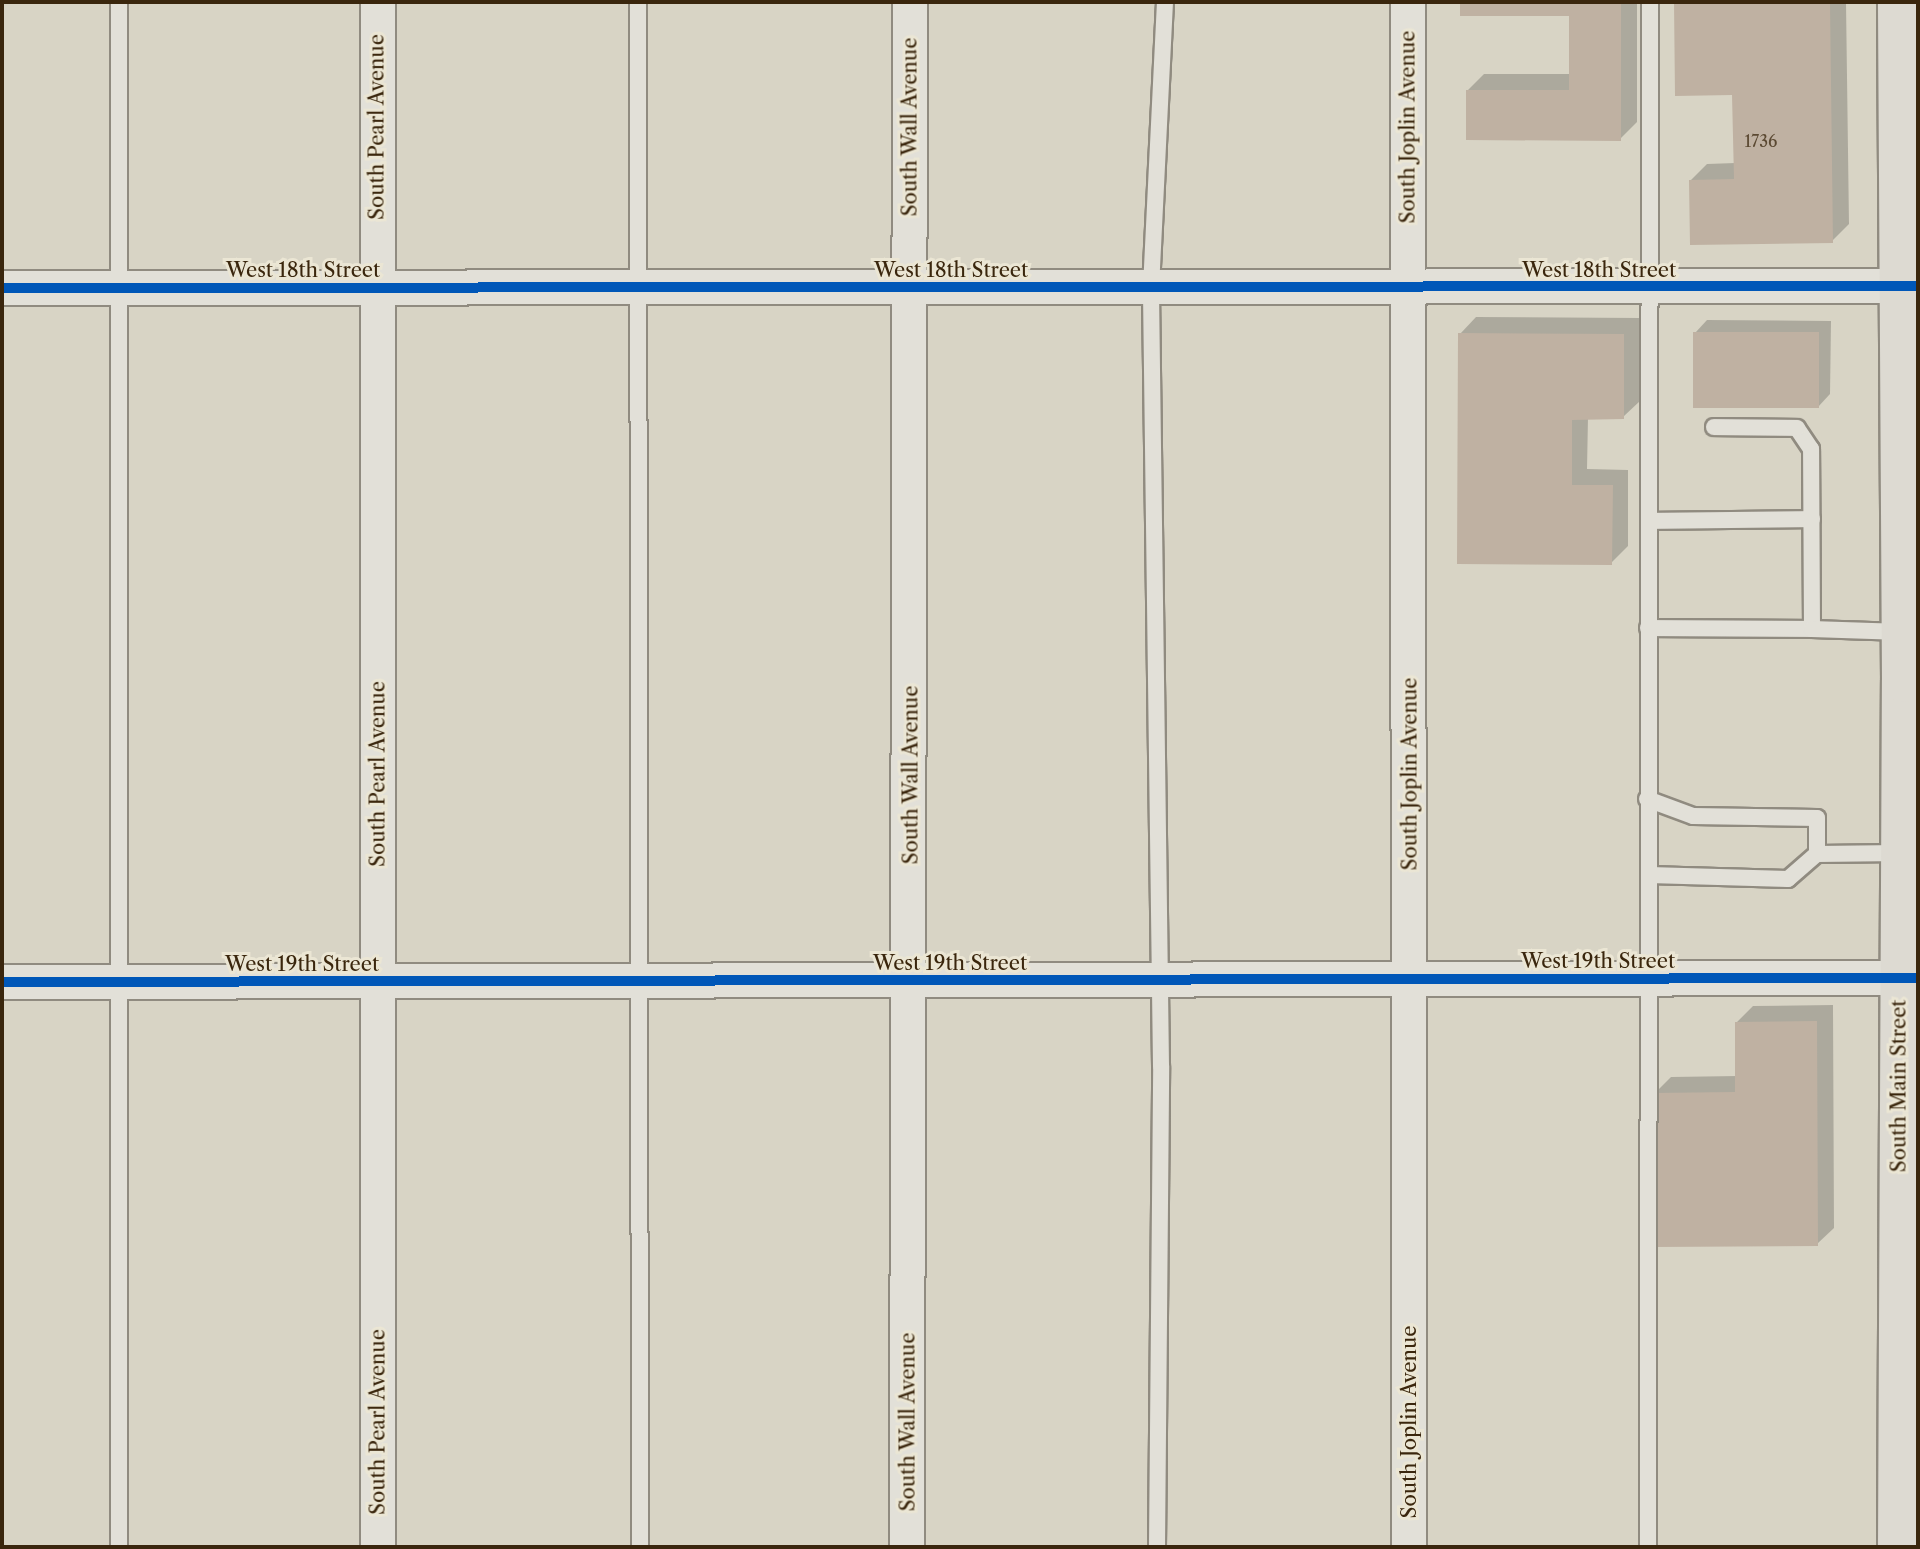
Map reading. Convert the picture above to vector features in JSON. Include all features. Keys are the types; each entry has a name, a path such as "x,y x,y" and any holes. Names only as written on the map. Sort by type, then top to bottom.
{"main road":[{"name":"South Main Street","path":"1900,1547 1909,1440 1908,978 1900,853 1911,680 1904,632 1909,515 1906,17"}],"street":[{"name":"South Pearl Avenue","path":"378,2 378,1547"},
{"name":"South Wall Avenue","path":"907,1547 911,981 910,2"},
{"name":"South Joplin Avenue","path":"1408,2 1409,1547"},
{"name":"West 18th Street","path":"2,288 1409,289 1909,286"},
{"name":"West 19th Street","path":"2,982 1908,978"}],"lane":[{"path":"119,2 119,1547"},
{"path":"638,2 640,1547"},
{"path":"1157,1547 1157,980 1151,288 1165,2"},
{"path":"1648,1547 1650,2"},
{"path":"1714,427 1797,428 1811,449 1812,629"},
{"path":"1650,521 1812,519"},
{"path":"1648,628 1904,632"},
{"path":"1647,799 1693,816 1817,818 1817,854"},
{"path":"1649,875 1788,879 1817,854 1900,853"}],"building":[{"path":"1460,2 1621,2 1621,141 1466,140 1466,90 1569,90 1569,16 1460,16"},
{"path":"1674,2 1830,2 1833,243 1690,245 1689,180 1734,179 1732,95 1675,96"},
{"path":"1693,332 1819,332 1819,408 1693,408"},
{"path":"1458,333 1624,334 1624,419 1572,420 1572,485 1613,485 1612,565 1457,564"},
{"path":"1817,1021 1818,1246 1653,1247 1652,1093 1735,1092 1735,1022"}],"cycle path":[{"path":"2,288 1918,286"},
{"path":"2,982 1918,978"}]}
